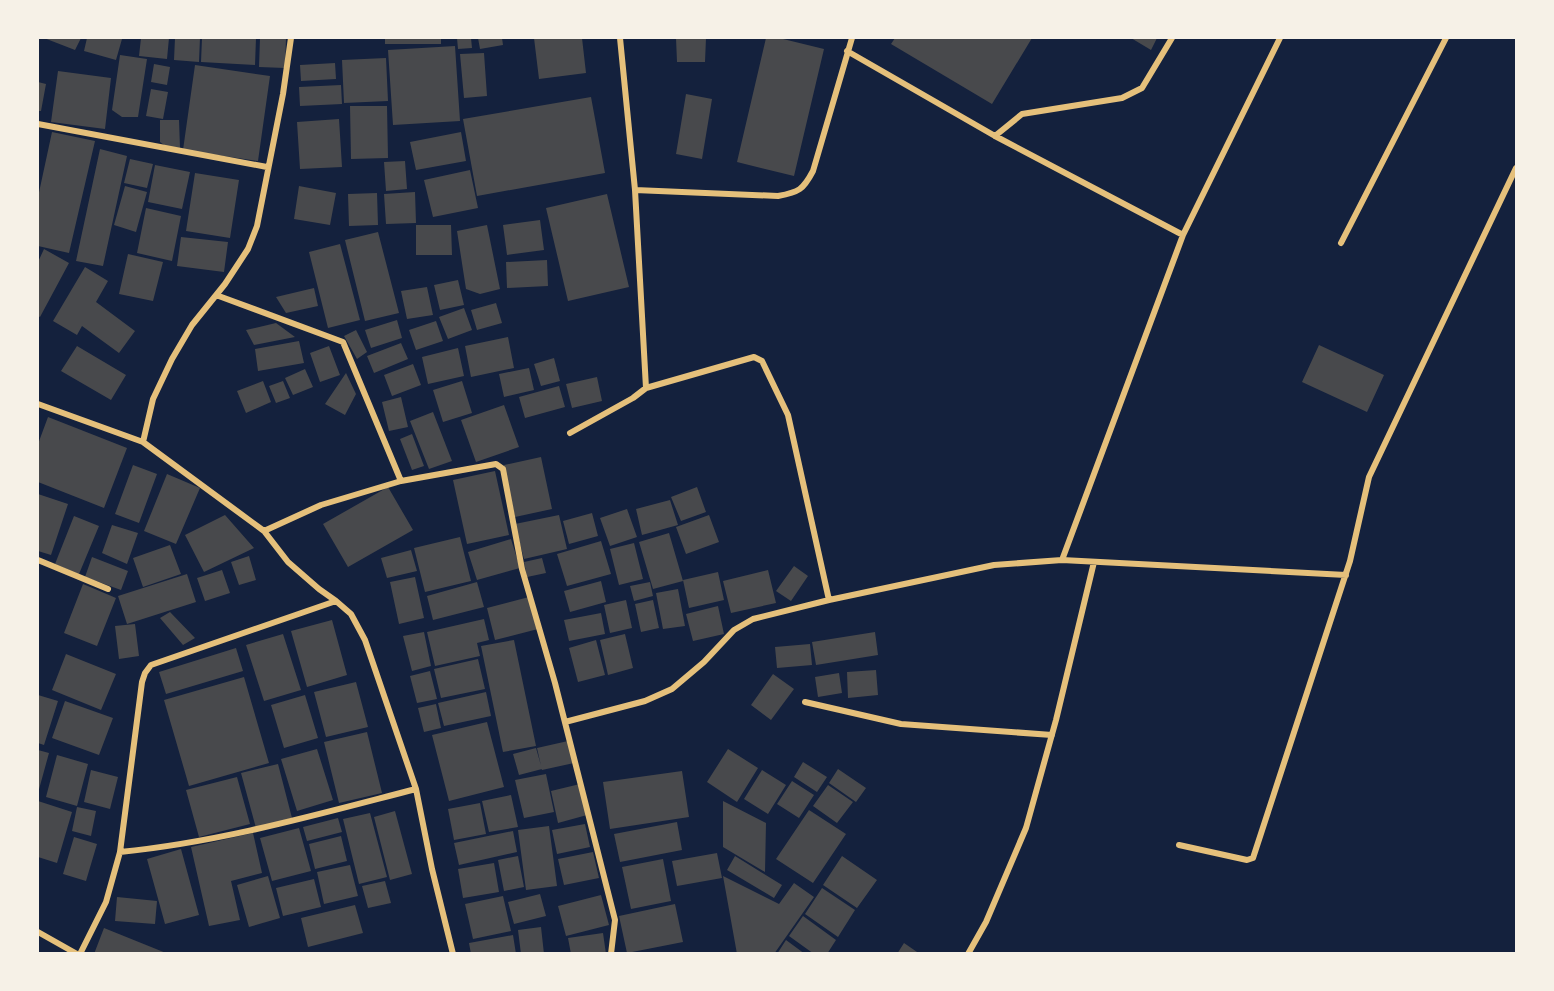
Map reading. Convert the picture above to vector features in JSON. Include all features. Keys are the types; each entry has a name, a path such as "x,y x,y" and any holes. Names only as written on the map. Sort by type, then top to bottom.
{"street":[{"path":"143,442 153,399 172,358 192,325 248,249 262,205 291,38"},
{"path":"620,38 635,190 646,388"},
{"path":"635,190 778,196 797,192 806,184 813,171 852,38"},
{"path":"995,136 1022,114 1122,98 1142,88 1172,38"},
{"path":"1062,560 1183,235 1280,38"},
{"path":"1341,243 1446,38"},
{"path":"847,51 995,136 1183,235"},
{"path":"38,124 267,166"},
{"path":"1179,845 1247,860 1254,858 1346,575 1369,477 1516,168"},
{"path":"216,295 343,342 401,481"},
{"path":"570,433 633,398 646,388 754,357 762,361 789,415 829,600"},
{"path":"38,404 143,442 264,531 288,562 351,614 365,639 417,789 432,869 453,954"},
{"path":"264,531 321,506 401,481 496,464 503,469 522,569 615,920 611,954"},
{"path":"38,560 108,589"},
{"path":"564,722 645,701 672,688 704,662 734,630 753,619 829,600 994,565 1062,560 1346,575"},
{"path":"968,954 986,922 1026,828 1053,735 1094,562"},
{"path":"38,932 78,954 106,902 120,852 142,682 145,673 152,665 336,601"},
{"path":"805,702 901,724 1053,735"},
{"path":"120,852 164,847 286,822 417,789"}],"building":[{"path":"44,38 81,38 75,50"},
{"path":"87,38 122,39 116,60 84,51"},
{"path":"141,38 169,38 167,59 139,56"},
{"path":"175,38 200,38 199,62 174,60"},
{"path":"202,38 256,38 255,65 201,62"},
{"path":"260,38 286,38 285,68 259,67"},
{"path":"385,38 441,38 441,44 385,44"},
{"path":"457,38 471,38 472,48 458,49"},
{"path":"478,38 502,38 503,45 480,49"},
{"path":"534,38 582,38 586,73 539,79"},
{"path":"676,38 706,38 705,62 677,62"},
{"path":"766,38 779,38 824,49 794,176 737,162"},
{"path":"895,38 1032,38 992,104 891,44"},
{"path":"1131,38 1157,38 1151,50"},
{"path":"455,46 460,121 393,125 388,50"},
{"path":"484,53 487,96 464,98 460,54"},
{"path":"120,55 147,59 138,117 122,117 112,110"},
{"path":"386,58 388,101 344,103 342,60"},
{"path":"335,63 336,79 301,81 300,65"},
{"path":"154,64 170,67 167,85 151,82"},
{"path":"195,65 270,76 258,161 183,150"},
{"path":"58,71 111,78 105,129 51,122"},
{"path":"38,82 46,84 41,111 38,111"},
{"path":"341,85 342,104 300,106 299,87"},
{"path":"151,89 168,92 163,119 146,116"},
{"path":"686,94 712,99 702,159 676,154"},
{"path":"591,97 605,173 477,196 463,119"},
{"path":"350,106 387,106 388,158 351,159"},
{"path":"339,119 342,167 300,169 297,122"},
{"path":"160,120 179,120 180,148 167,147 160,142"},
{"path":"52,132 95,141 69,253 38,246 38,197"},
{"path":"461,132 466,161 416,170 410,142"},
{"path":"100,149 127,156 103,266 76,261"},
{"path":"130,159 153,164 147,188 124,183"},
{"path":"405,161 407,189 386,191 384,162"},
{"path":"155,165 190,172 182,209 148,202"},
{"path":"470,170 478,208 433,217 424,180"},
{"path":"195,173 239,180 230,238 186,231"},
{"path":"125,186 147,192 136,232 114,225"},
{"path":"299,186 336,193 330,225 294,219"},
{"path":"415,192 416,223 386,224 384,194"},
{"path":"377,193 378,225 349,226 348,194"},
{"path":"607,194 629,287 568,301 546,208"},
{"path":"146,208 181,216 172,261 137,253"},
{"path":"540,220 544,250 507,255 503,225"},
{"path":"416,225 451,225 452,255 416,255"},
{"path":"487,225 500,289 480,294 466,289 457,231"},
{"path":"378,232 399,313 365,321 345,240"},
{"path":"181,237 228,242 224,272 177,266"},
{"path":"340,244 360,320 328,328 309,252"},
{"path":"44,249 69,263 40,317 38,316 38,262"},
{"path":"128,254 163,262 153,301 119,294"},
{"path":"547,260 548,286 507,288 506,262"},
{"path":"85,267 108,281 96,302 135,331 119,353 82,326 77,335 53,321"},
{"path":"458,280 464,305 440,310 434,285"},
{"path":"427,287 433,315 407,319 401,291"},
{"path":"314,288 318,306 286,313 276,297"},
{"path":"496,303 502,323 477,330 471,310"},
{"path":"464,308 472,330 448,339 439,317"},
{"path":"397,320 402,338 371,348 365,330"},
{"path":"436,321 443,341 416,350 409,330"},
{"path":"276,323 295,337 254,345 246,330"},
{"path":"356,330 367,352 357,359 344,336"},
{"path":"508,337 514,368 471,377 465,346"},
{"path":"299,341 304,363 258,371 255,349"},
{"path":"401,343 408,359 374,373 367,356"},
{"path":"1319,345 1384,375 1367,412 1302,382"},
{"path":"77,346 126,375 111,400 61,371"},
{"path":"329,346 340,375 320,382 310,353"},
{"path":"458,348 464,376 428,384 422,357"},
{"path":"554,358 560,381 541,386 534,364"},
{"path":"413,364 421,385 392,396 384,375"},
{"path":"529,368 534,390 504,397 499,374"},
{"path":"305,369 313,387 293,395 285,378"},
{"path":"346,373 356,394 345,415 325,404"},
{"path":"597,377 602,401 572,408 566,384"},
{"path":"263,381 271,402 246,413 237,391"},
{"path":"283,381 290,398 276,403 269,386"},
{"path":"462,381 472,413 443,422 433,390"},
{"path":"559,386 565,407 525,418 519,397"},
{"path":"401,397 408,427 389,431 382,402"},
{"path":"504,405 519,447 476,462 461,420"},
{"path":"433,412 452,461 429,469 410,421"},
{"path":"48,417 127,448 104,508 38,482 38,444"},
{"path":"412,434 424,466 412,470 400,439"},
{"path":"541,457 552,509 515,517 504,465"},
{"path":"133,465 157,474 139,523 115,514"},
{"path":"495,471 509,535 467,544 453,480"},
{"path":"167,474 200,488 176,544 144,531"},
{"path":"388,487 413,530 348,567 323,524"},
{"path":"697,487 706,512 681,521 671,497"},
{"path":"38,494 68,504 51,555 38,551"},
{"path":"670,500 678,525 642,535 636,509"},
{"path":"627,509 637,537 610,546 600,518"},
{"path":"592,513 598,536 569,544 563,521"},
{"path":"225,515 254,548 204,572 185,535"},
{"path":"559,515 567,549 524,559 515,524"},
{"path":"709,515 719,542 686,554 676,527"},
{"path":"74,516 99,526 79,574 55,564"},
{"path":"112,525 138,533 127,564 102,553"},
{"path":"669,533 683,581 653,589 639,542"},
{"path":"460,537 471,581 425,592 414,548"},
{"path":"511,539 520,568 477,580 468,552"},
{"path":"601,541 611,574 567,586 557,554"},
{"path":"634,543 643,579 619,585 610,549"},
{"path":"170,545 181,574 143,587 133,558"},
{"path":"411,550 417,571 387,578 381,558"},
{"path":"249,556 256,580 239,585 231,562"},
{"path":"92,557 128,571 121,590 85,577"},
{"path":"542,558 546,573 527,577 524,562"},
{"path":"794,566 808,576 791,601 776,591"},
{"path":"222,570 230,593 205,601 197,578"},
{"path":"768,570 776,603 731,613 723,581"},
{"path":"718,572 724,600 689,608 683,580"},
{"path":"187,574 196,602 127,624 118,596"},
{"path":"415,577 424,618 399,624 390,582"},
{"path":"601,581 606,602 570,612 564,591"},
{"path":"477,582 484,607 433,620 427,596"},
{"path":"650,582 653,596 634,601 630,586"},
{"path":"83,584 116,598 97,646 64,633"},
{"path":"678,589 685,626 663,629 656,593"},
{"path":"529,597 538,629 495,640 487,608"},
{"path":"626,600 632,628 610,633 604,605"},
{"path":"653,600 659,628 641,632 635,604"},
{"path":"718,606 724,634 693,641 686,614"},
{"path":"170,612 195,638 183,645 160,618"},
{"path":"601,613 605,634 569,641 564,620"},
{"path":"484,619 489,640 477,643 480,656 435,666 427,632"},
{"path":"332,620 347,675 307,687 291,631"},
{"path":"135,624 139,656 119,659 115,626"},
{"path":"424,632 431,666 412,671 403,636"},
{"path":"875,632 878,655 816,665 812,642"},
{"path":"283,634 301,690 264,701 246,645"},
{"path":"625,634 633,668 608,675 600,640"},
{"path":"514,640 536,746 503,752 481,646"},
{"path":"596,640 605,675 578,682 569,648"},
{"path":"810,644 812,665 777,668 775,647"},
{"path":"236,648 243,671 166,694 159,672"},
{"path":"66,654 116,674 101,710 52,690"},
{"path":"478,659 485,689 441,698 434,669"},
{"path":"876,670 878,695 848,698 847,672"},
{"path":"430,671 437,699 417,703 410,676"},
{"path":"839,673 842,693 818,697 815,677"},
{"path":"773,674 794,689 771,720 751,705"},
{"path":"244,677 269,763 189,786 164,700"},
{"path":"356,682 368,727 326,737 314,692"},
{"path":"486,692 491,716 444,726 438,703"},
{"path":"38,695 58,701 44,745 38,743"},
{"path":"305,695 318,738 284,748 271,705"},
{"path":"65,701 113,718 99,755 52,738"},
{"path":"436,704 441,728 424,732 418,708"},
{"path":"487,722 504,787 449,801 432,735"},
{"path":"367,732 382,793 339,803 324,742"},
{"path":"568,741 574,763 542,770 537,748"},
{"path":"536,748 542,769 519,775 513,754"},
{"path":"317,749 333,800 297,811 281,759"},
{"path":"728,749 758,768 737,802 707,782"},
{"path":"38,750 49,753 38,793"},
{"path":"57,755 88,764 77,806 46,797"},
{"path":"803,762 827,777 817,792 794,777"},
{"path":"278,764 292,818 256,828 241,773"},
{"path":"838,769 866,788 856,802 829,783"},
{"path":"91,770 118,777 110,809 84,802"},
{"path":"762,770 786,785 768,814 744,799"},
{"path":"682,771 689,817 610,829 603,782"},
{"path":"546,774 554,812 524,818 515,780"},
{"path":"237,777 250,824 199,837 186,790"},
{"path":"792,781 814,795 799,818 777,804"},
{"path":"580,784 587,815 558,823 551,791"},
{"path":"828,785 853,802 837,823 813,806"},
{"path":"511,795 518,827 489,832 482,801"},
{"path":"38,801 72,812 57,863 38,857"},
{"path":"723,801 766,823 765,872 723,847"},
{"path":"480,803 486,834 454,840 448,809"},
{"path":"77,807 96,811 91,836 72,831"},
{"path":"809,810 846,834 813,883 776,859"},
{"path":"395,811 412,874 390,880 374,817"},
{"path":"370,813 387,877 359,884 343,819"},
{"path":"338,818 342,832 307,841 303,827"},
{"path":"677,822 682,850 620,862 614,834"},
{"path":"585,824 590,847 557,854 552,830"},
{"path":"549,826 557,886 526,890 518,830"},
{"path":"299,828 311,871 272,881 260,838"},
{"path":"513,831 517,852 459,865 454,843"},
{"path":"253,833 262,873 231,881 240,920 209,926 191,847"},
{"path":"341,836 347,861 315,869 309,844"},
{"path":"74,837 97,844 86,881 63,874"},
{"path":"181,849 199,915 165,924 147,859"},
{"path":"593,852 599,878 564,885 558,859"},
{"path":"717,853 722,878 677,886 672,861"},
{"path":"518,856 524,887 504,891 498,860"},
{"path":"735,856 782,885 774,898 727,870"},
{"path":"842,856 877,880 857,908 823,885"},
{"path":"663,859 671,901 631,909 622,867"},
{"path":"494,863 499,892 463,898 458,869"},
{"path":"350,865 358,896 324,904 317,872"},
{"path":"268,876 280,918 249,927 237,885"},
{"path":"723,876 779,904 794,883 814,897 774,954 737,954"},
{"path":"314,879 321,907 283,916 276,888"},
{"path":"385,881 391,903 368,908 362,886"},
{"path":"822,888 855,910 838,937 805,914"},
{"path":"540,894 546,916 514,924 508,902"},
{"path":"601,895 609,925 566,936 558,906"},
{"path":"503,896 511,931 473,939 465,904"},
{"path":"117,897 157,901 155,924 115,921"},
{"path":"675,904 683,942 627,953 619,916"},
{"path":"355,905 363,933 308,947 301,918"},
{"path":"803,916 836,940 827,954 814,954 789,936"},
{"path":"541,927 544,954 521,954 518,930"},
{"path":"104,928 166,953 166,954 94,954"},
{"path":"603,933 606,954 571,954 568,938"},
{"path":"513,935 516,954 471,954 469,943"},
{"path":"786,940 805,954 777,954"},
{"path":"904,943 920,954 897,954"}]}
